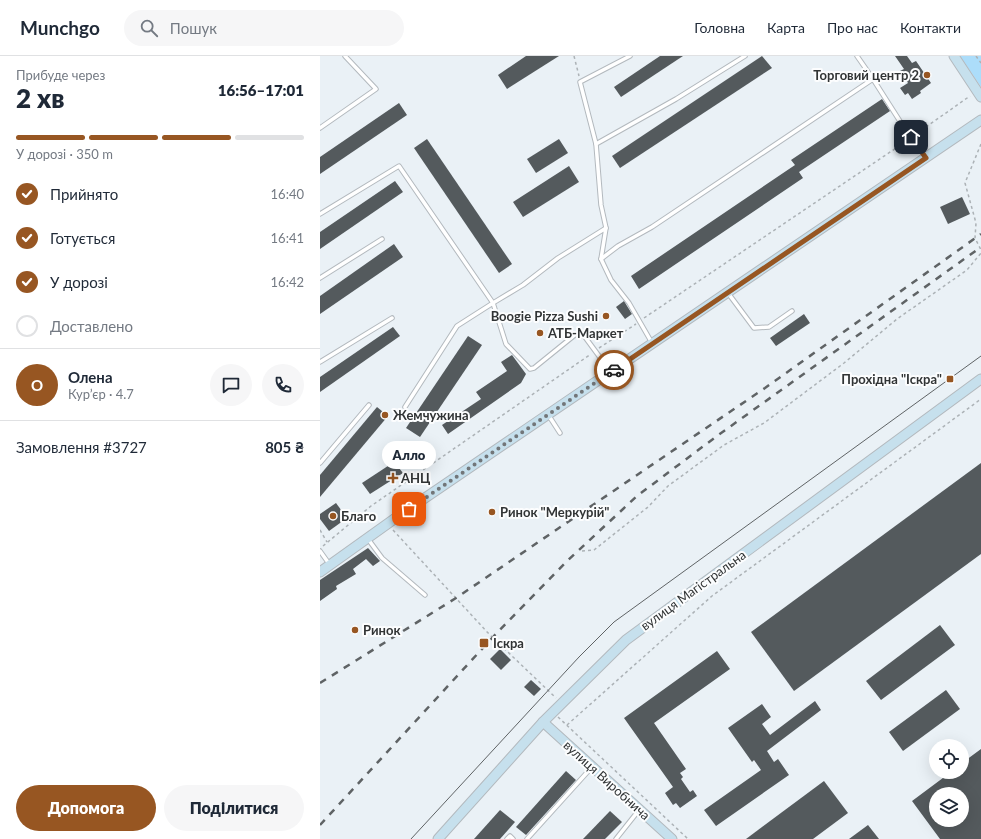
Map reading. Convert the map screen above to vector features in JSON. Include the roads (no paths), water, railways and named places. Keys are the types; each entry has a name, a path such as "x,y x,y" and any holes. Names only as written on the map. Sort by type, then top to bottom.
{"street":[{"path":"954,56 979,94"},
{"path":"320,572 387,524 981,120"},
{"name":"вулиця Магістральна","path":"438,839 552,712 626,640 981,379"},
{"name":"вулиця Виробнича","path":"543,722 672,839"}],"lane":[{"path":"320,128 376,89 346,56"},
{"path":"630,56 580,82 596,144 600,204 606,228 600,260 611,280 629,303 652,344"},
{"path":"596,144 676,99 745,56"},
{"path":"858,56 926,158"},
{"path":"600,260 618,246 652,227 716,182 873,79"},
{"path":"320,214 399,166 493,303 506,344 530,369 534,368 576,334 585,337 611,372"},
{"path":"405,407 457,326 523,285 558,258 606,228"},
{"path":"320,278 382,239"},
{"path":"728,293 754,328 761,329 769,327 792,311"},
{"path":"320,362 392,318"},
{"path":"320,463 369,405"},
{"path":"548,415 560,432"},
{"path":"368,538 382,558 425,595"},
{"path":"320,550 330,565"},
{"path":"527,839 592,767"},
{"path":"616,839 640,810"},
{"path":"507,839 510,836 514,839"}],"tram line":[{"path":"411,839 579,657 614,622 981,356"}],"railway":[{"path":"320,683 456,598 765,388 981,234"},
{"path":"320,825 493,637 566,562 637,496 717,436 981,247"}],"place":[{"name":"Торговий центр 2","path":"927,75"},
{"name":"Boogie Pizza Sushi","path":"606,316"},
{"name":"АТБ-Маркет","path":"540,333"},
{"name":"Прохідна \"Іскра\"","path":"950,379"},
{"name":"Жемчужина","path":"385,415"},
{"name":"АНЦ","path":"393,478"},
{"name":"Алло","path":"409,509"},
{"name":"Ринок \"Меркурій\"","path":"492,512"},
{"name":"Благо","path":"333,516"},
{"name":"Ринок","path":"355,630"},
{"name":"Іскра","path":"484,643"}]}
